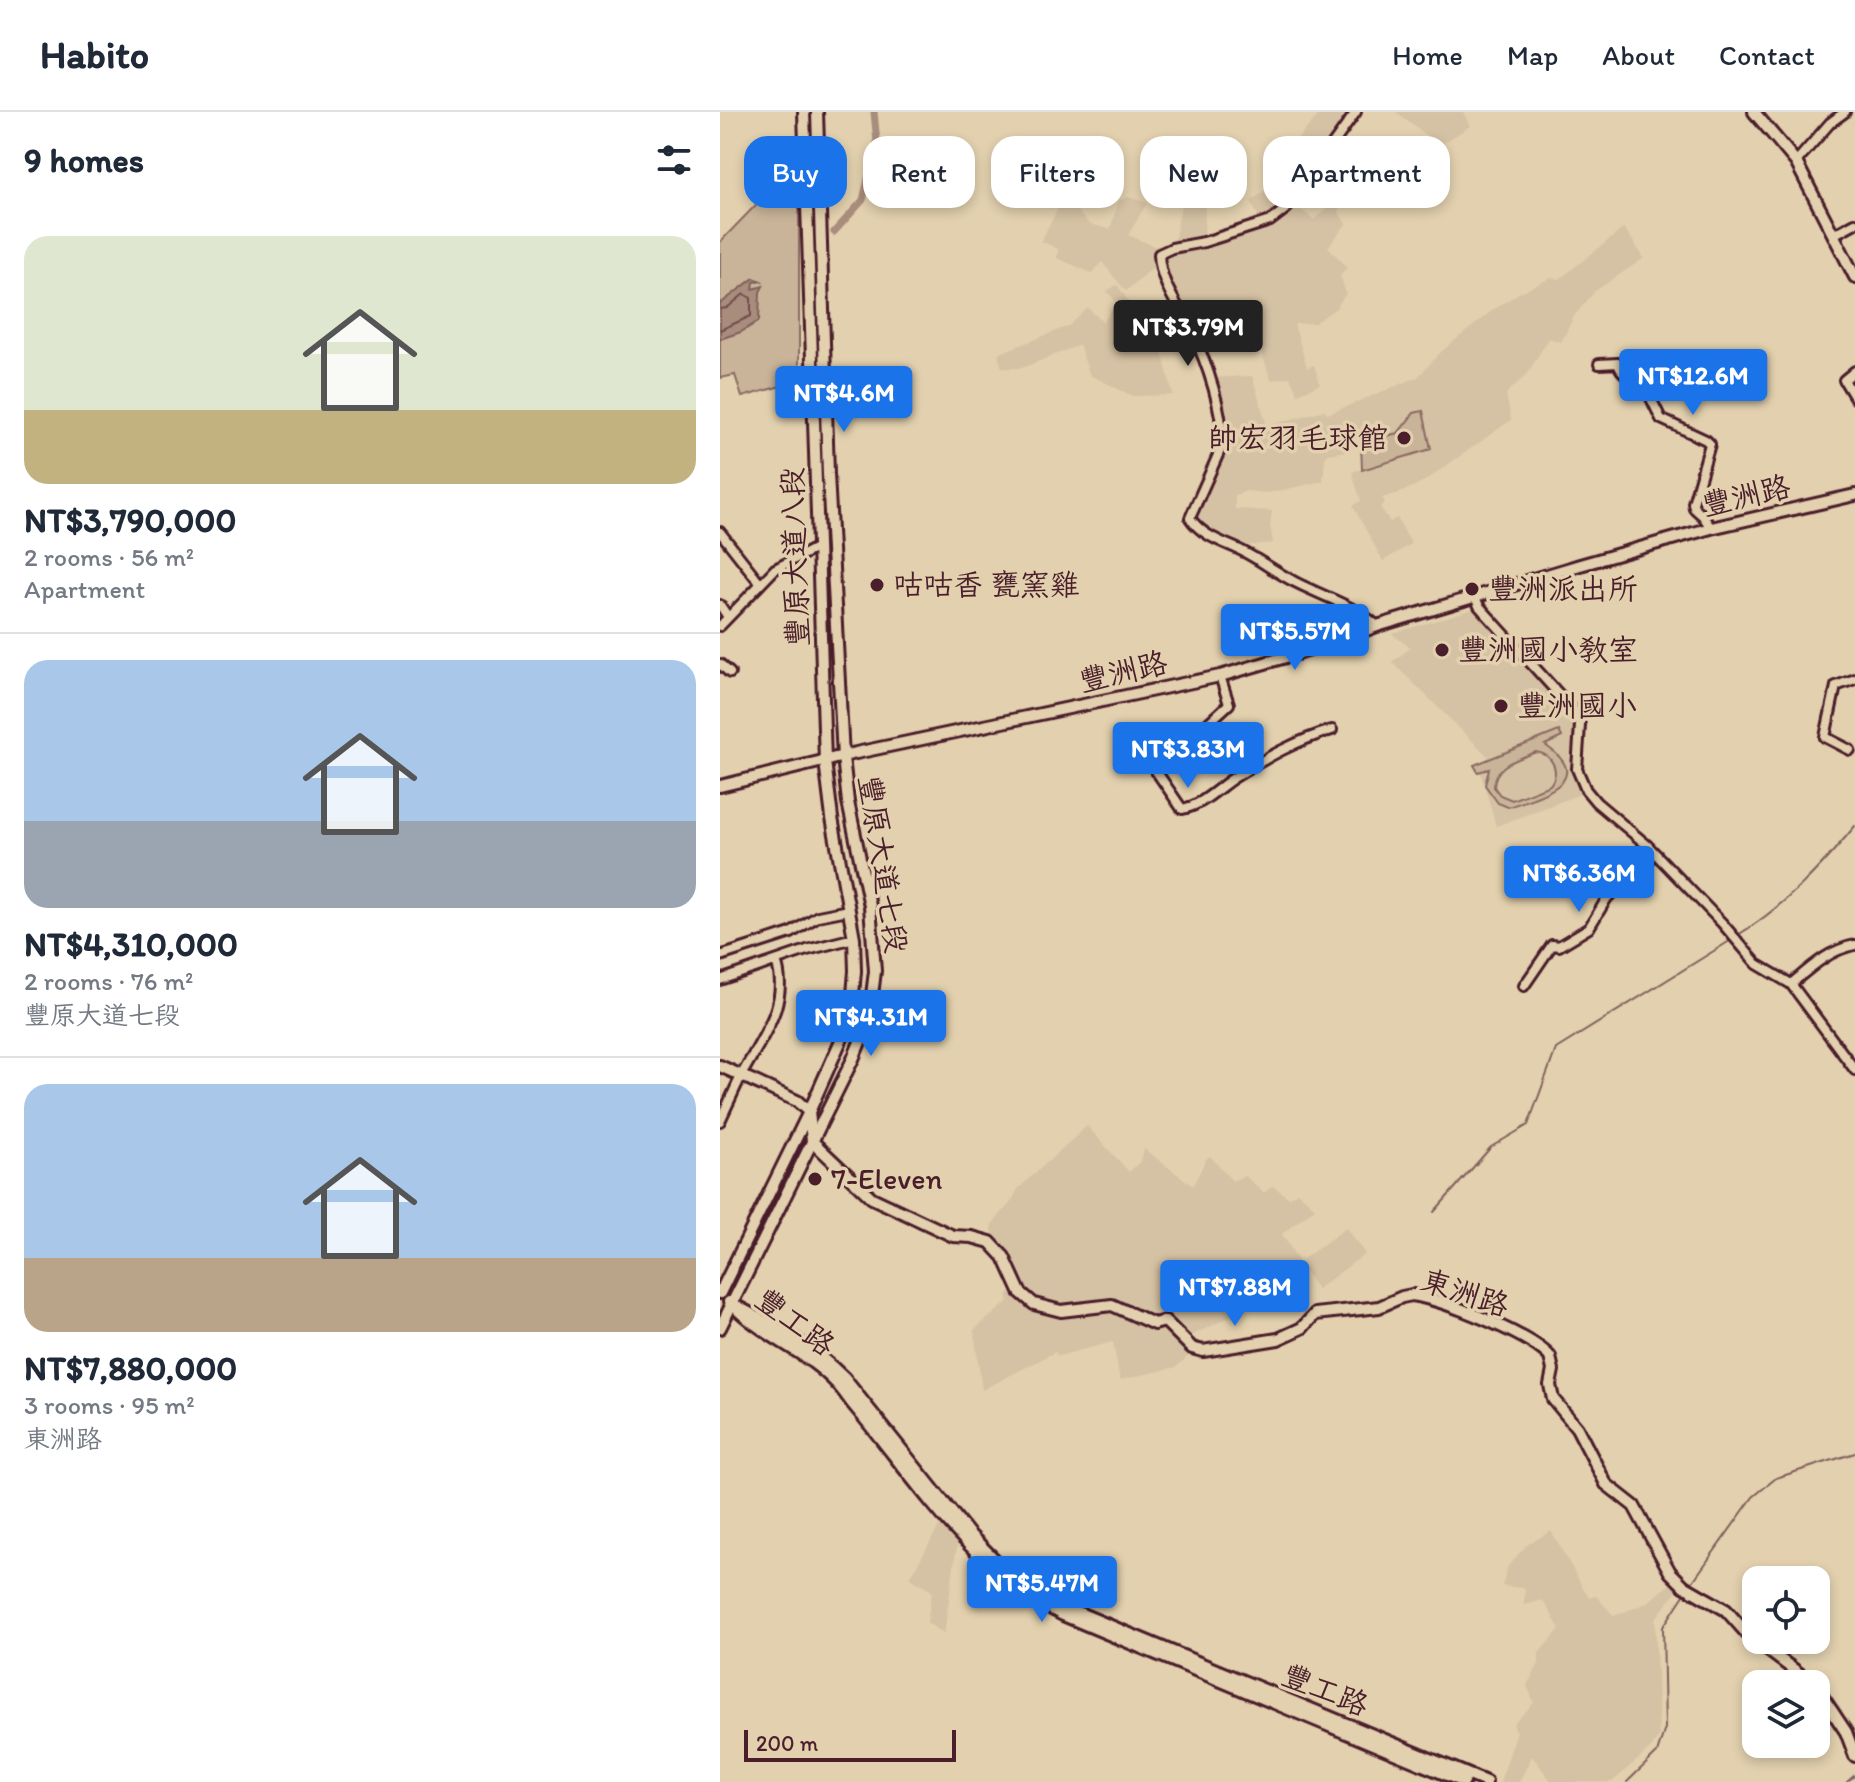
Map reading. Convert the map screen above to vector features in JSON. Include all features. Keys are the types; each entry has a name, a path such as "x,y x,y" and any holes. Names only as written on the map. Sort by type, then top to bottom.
{"street":[{"name":"豐原大道八段","path":"804,112 825,761"},
{"name":"豐原大道八段","path":"817,112 828,474 843,757"},
{"path":"1356,112 1287,208 1261,225 1172,248 1159,254 1159,264 1161,278 1198,346 1215,395 1223,434 1222,446 1190,518 1196,527 1219,542 1366,616 1377,626"},
{"path":"1754,112 1796,162 1855,277"},
{"path":"1796,162 1830,123 1845,112"},
{"path":"1835,234 1855,223"},
{"path":"1599,364 1618,363 1620,370 1628,377 1644,384 1661,419 1708,441 1710,449 1693,503 1711,528"},
{"path":"1855,371 1844,380 1855,398"},
{"name":"豐洲路","path":"720,786 1220,676 1317,648 1377,626 1711,528 1855,495"},
{"path":"720,532 760,583"},
{"path":"720,626 775,569 818,547"},
{"path":"1475,597 1479,606 1578,716 1580,730 1576,762 1582,786 1654,853 1757,964 1791,984 1855,1070"},
{"path":"720,605 728,617"},
{"path":"720,664 730,673"},
{"path":"1220,676 1229,704 1156,771 1182,809 1195,805 1235,777 1296,742 1332,730"},
{"path":"1850,750 1825,737 1836,686 1855,679"},
{"name":"豐原大道七段","path":"720,1328 853,1059 869,1020 875,971 870,906 848,802 843,757"},
{"name":"豐原大道七段","path":"720,1295 809,1112 849,1018 855,971 854,938 825,761"},
{"path":"1524,986 1552,945 1559,946 1586,931 1613,892 1654,853"},
{"path":"720,956 791,933 818,916 848,910"},
{"path":"720,980 854,938"},
{"path":"1791,984 1841,947 1855,945"},
{"path":"720,1121 774,1017 780,990 776,961"},
{"path":"720,1066 797,1101 809,1112 812,1141"},
{"name":"東洲路","path":"812,1141 872,1198 953,1236 990,1242 1004,1257 1020,1292 1034,1304 1061,1311 1112,1305 1154,1324 1165,1321 1197,1351 1269,1341 1302,1328 1315,1314 1379,1307 1408,1295 1489,1321 1548,1353 1553,1361 1550,1385 1553,1399 1577,1428 1602,1479 1634,1506 1666,1567 1687,1588 1726,1610 1749,1636 1794,1670"},
{"path":"720,1295 731,1304"},
{"name":"豐工路","path":"731,1304 751,1322 803,1354 837,1383 964,1542 1022,1593 1076,1621 1464,1782"},
{"name":"豐工路","path":"731,1304 807,1344 825,1359 852,1388 969,1534 999,1564 1048,1600 1486,1782"},
{"name":"東洲路","path":"1830,1708 1846,1732 1855,1756"}],"shaded area":[{"path":"1321,112 1362,112 1344,136 1300,136"},
{"path":"1396,112 1463,112 1470,126 1450,139 1450,136 1426,136"},
{"path":"1263,192 1263,208 1300,208 1313,220 1328,208 1340,208 1338,211 1346,224 1328,247 1347,267 1340,276 1346,293 1336,308 1315,323 1294,324 1307,368 1314,365 1320,384 1298,394 1290,377 1271,380 1254,329 1241,316 1193,330 1165,275 1156,265 1126,291 1102,262 1092,273 1057,258 1058,249 1041,241 1058,208 1074,208 1089,224 1110,229 1117,208 1124,208 1124,199 1140,201 1140,208 1144,208 1128,235 1154,246 1165,247 1174,243 1181,208 1205,208 1204,238 1261,222 1251,201"},
{"path":"753,208 799,208 799,381 742,397 735,375 720,378 720,242"},
{"path":"1624,228 1644,258 1595,291 1574,316 1561,342 1549,338 1527,374 1506,394 1511,420 1426,480 1382,498 1385,503 1380,507 1390,522 1397,518 1411,544 1383,561 1353,506 1361,501 1352,472 1365,468 1358,446 1358,433 1343,440 1346,451 1328,454 1325,458 1323,481 1268,493 1246,491 1235,495 1235,509 1272,511 1270,526 1273,543 1241,546 1213,536 1197,523 1209,481 1228,438 1229,428 1212,378 1252,376 1267,426 1325,410 1327,414 1333,412 1418,377 1442,351 1493,310 1551,278 1560,279"},
{"path":"1117,285 1143,322 1173,308 1188,335 1161,348 1173,395 1133,396 1090,375 1079,345 1022,368 1002,368 998,354 1069,326 1088,308 1103,322 1117,303 1107,291"},
{"name":"帥宏羽毛球館","path":"1423,411 1431,449 1362,470 1361,442 1398,433 1414,413"},
{"name":"豐洲國小","path":"1480,607 1579,725 1570,765 1583,793 1496,826 1479,767 1489,757 1392,662 1411,648 1392,634"},
{"path":"1559,731 1562,737 1545,745 1560,758 1566,768 1565,778 1547,792 1508,807 1498,803 1485,785 1489,769 1478,772 1474,765","holes":["1536,752 1542,753 1555,769 1550,785 1512,800 1500,795 1494,787 1502,768"]},
{"path":"1087,1126 1129,1172 1141,1161 1144,1149 1193,1186 1210,1156 1232,1181 1245,1176 1264,1193 1273,1186 1289,1198 1297,1192 1315,1208 1282,1234 1299,1262 1346,1228 1365,1254 1317,1289 1304,1271 1246,1309 1182,1340 1192,1353 1176,1367 1120,1380 1113,1342 1058,1356 1055,1352 982,1390 974,1330 1009,1301 1007,1296 1014,1289 1013,1269 991,1229 992,1225 1018,1189"},
{"path":"942,1521 958,1538 944,1633 927,1623 932,1591 910,1578"},
{"path":"1551,1531 1589,1598 1596,1596 1614,1616 1647,1603 1672,1582 1677,1591 1655,1619 1659,1736 1652,1747 1612,1782 1552,1782 1532,1756 1519,1782 1500,1782 1517,1732 1513,1724 1534,1703 1527,1685 1539,1664 1539,1653 1560,1629 1543,1600 1524,1605 1525,1588 1502,1586 1508,1566 1527,1545"}],"water":[{"path":"754,278 761,281 754,282 753,289 763,286 759,321 741,332 720,339 720,304"}],"waterway":[{"path":"834,232 863,200 877,142 874,112"},
{"path":"1738,935 1771,912 1801,885 1855,826"},
{"path":"1434,1212 1491,1147 1528,1125 1556,1049 1733,939"},
{"path":"1691,1584 1753,1497 1776,1478 1855,1453"},
{"path":"1627,1782 1657,1753 1665,1728 1663,1627 1686,1592"},
{"path":"1847,1782 1855,1775"}],"place":[{"name":"帥宏羽毛球館","path":"1404,438"},
{"name":"咕咕香 甕窯雞","path":"877,585"},
{"name":"豐洲派出所","path":"1472,589"},
{"name":"豐洲國小教室","path":"1442,650"},
{"name":"豐洲國小","path":"1501,706"},
{"name":"7-Eleven","path":"815,1179"}]}
